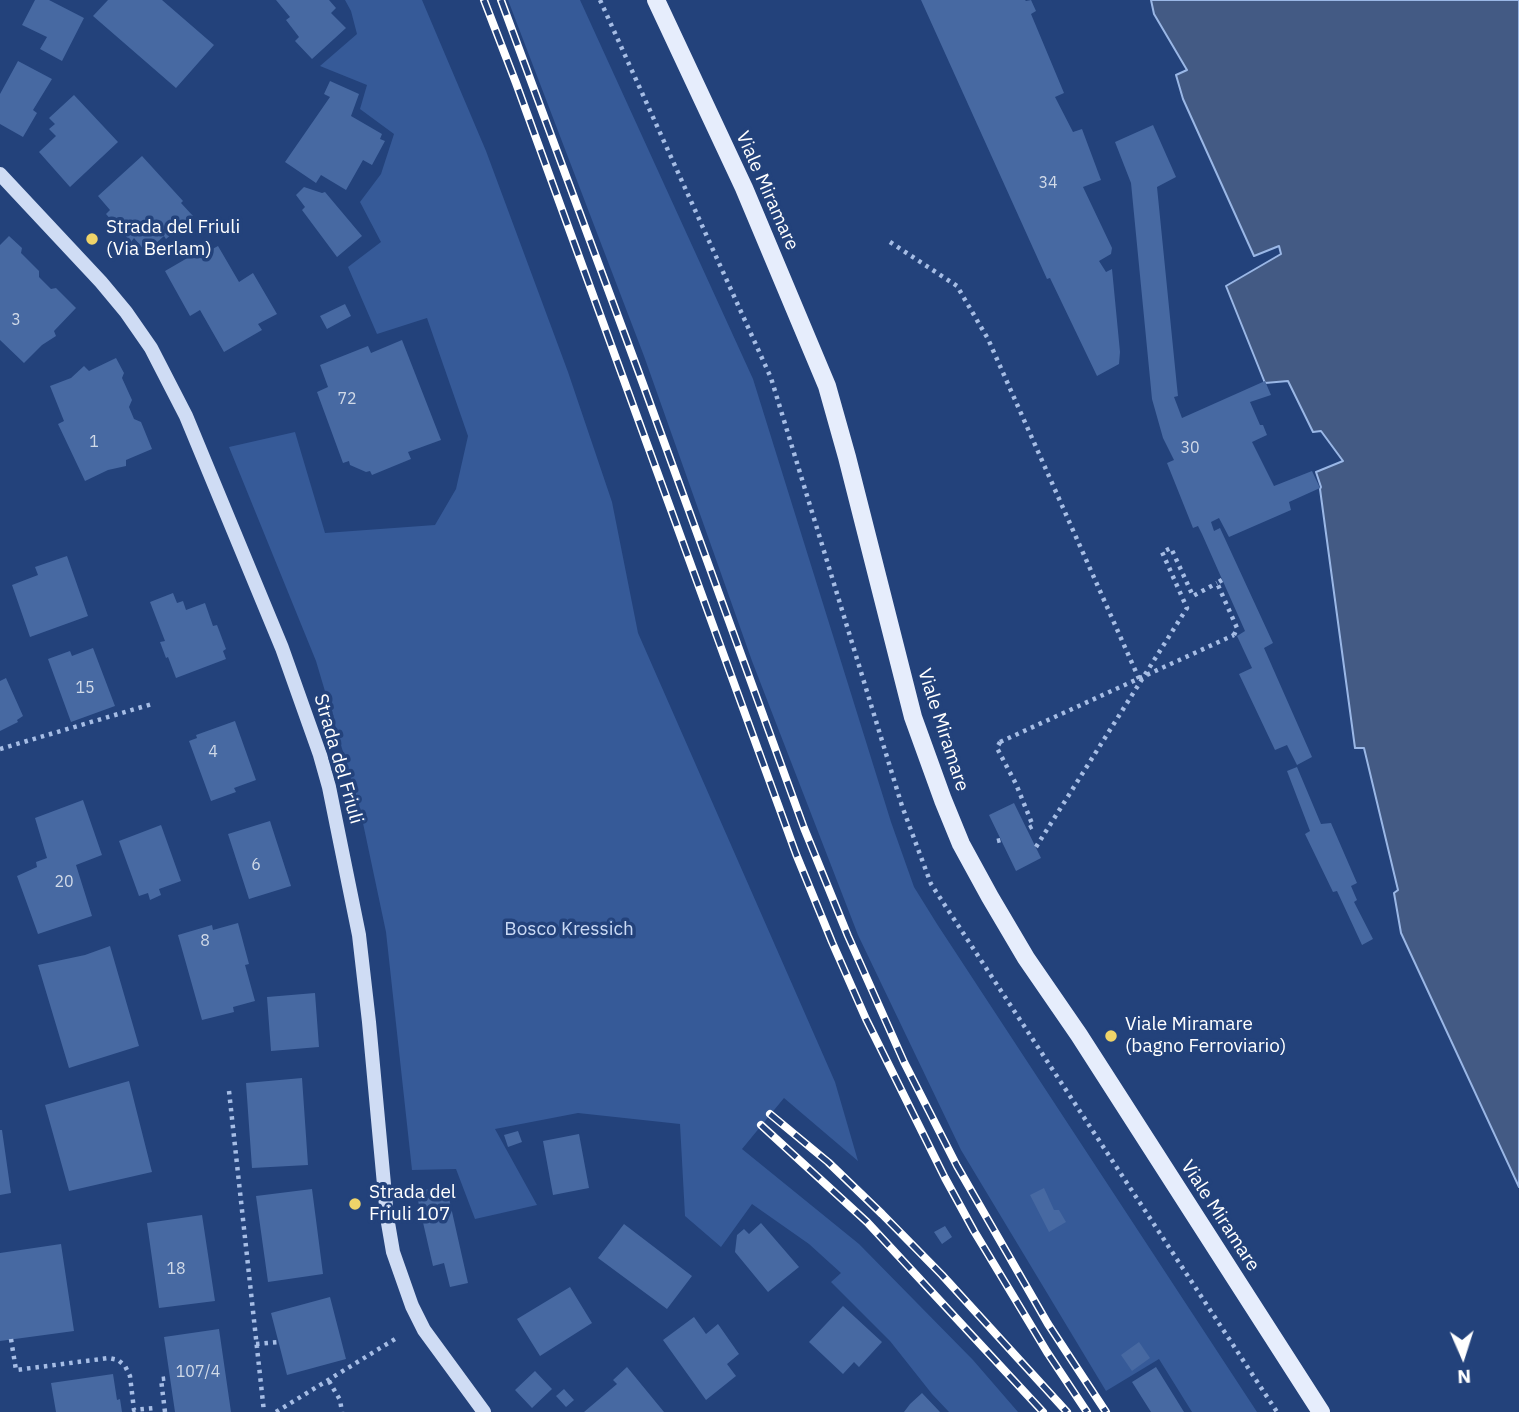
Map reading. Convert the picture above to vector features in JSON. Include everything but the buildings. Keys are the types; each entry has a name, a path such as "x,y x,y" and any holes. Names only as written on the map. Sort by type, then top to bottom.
{"main road":[{"name":"Viale Miramare","path":"656,0 744,188 827,386 913,717 961,844 1026,958 1079,1035 1321,1412"},
{"name":"Strada del Friuli","path":"0,174 101,282 151,348 191,427 282,648 329,787 359,935 387,1217 393,1252 412,1306 424,1330 484,1412"}],"path":[{"path":"890,242 957,286 988,339 1140,681"},
{"path":"1027,828 1033,826 1016,784 997,748 1000,742 1234,635 1237,628 1220,582 1193,596 1171,548 1162,552 1187,608 1140,681 1036,847"},
{"path":"0,749 152,704"},
{"path":"229,1091 264,1412"},
{"path":"11,1339 16,1370 100,1359 118,1360 130,1376 134,1411 154,1408"},
{"path":"276,1412 394,1339"},
{"path":"256,1344 279,1342"},
{"path":"165,1412 161,1379 170,1378"},
{"path":"329,1380 340,1400 342,1412"}],"green space":[{"name":"Bosco Kressich","path":"345,0 422,0 486,151 568,372 612,502 638,633 835,1082 858,1161 784,1098 742,1149 859,1244 973,1360 1018,1412 949,1412 890,1341 831,1282 841,1273 809,1244 752,1204 721,1247 685,1216 680,1124 578,1113 495,1129 537,1205 475,1219 456,1169 412,1170 386,932 360,809 316,661 229,447 295,432 325,533 435,525 456,489 468,436 427,318 377,334 348,267 381,242 360,202 381,174 394,134 360,109 367,85 320,66 357,34"},
{"path":"508,0 580,0 753,379 891,822 914,887 1257,1412 1192,1412 1159,1359 1106,1391 961,1150 858,935 752,661 644,356"}],"shaded area":[{"path":"1151,0 1519,0 1519,1187 1401,933 1394,893 1398,890 1364,748 1355,748 1321,487 1316,472 1343,461 1321,431 1313,432 1288,381 1265,383 1226,286 1281,254 1279,246 1254,256 1183,99 1176,75 1187,70 1154,14"}],"railway":[{"path":"484,0 796,854 832,942 866,1019 945,1178 1047,1352 1087,1412"},
{"path":"501,0 804,828 848,936 904,1062 957,1166 1048,1324 1106,1412"},
{"path":"770,1114 828,1162 882,1214 942,1275 1067,1412"},
{"path":"761,1125 867,1222 1043,1412"}],"place":[{"name":"Strada del Friuli (Via Berlam)","path":"92,239"},
{"name":"Viale Miramare (bagno Ferroviario)","path":"1111,1036"},
{"name":"Strada del Friuli 107","path":"355,1204"}]}
